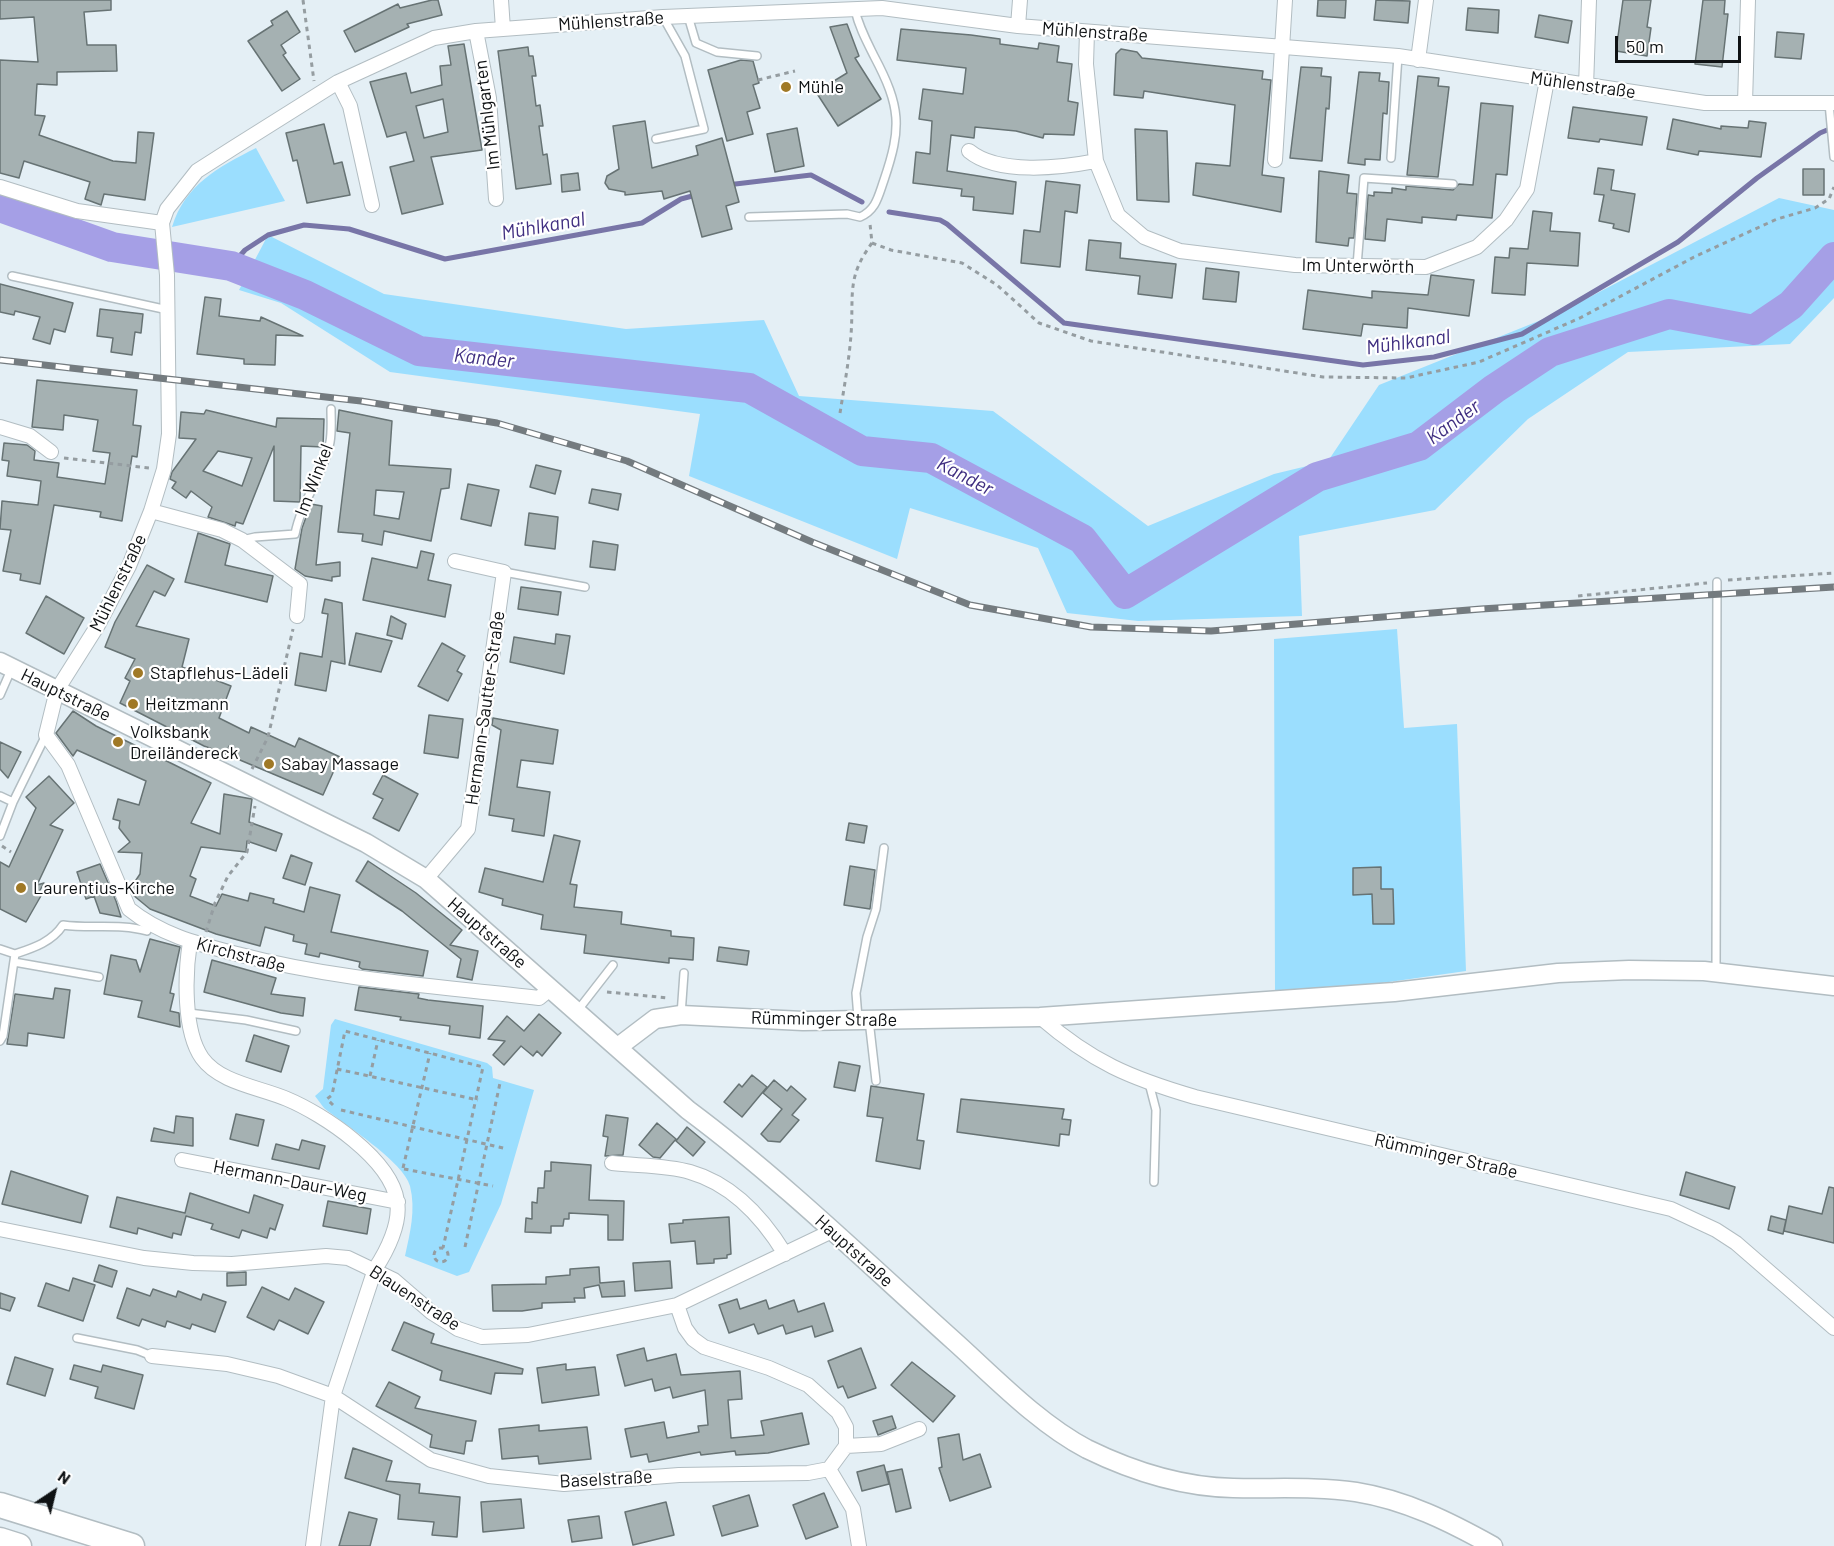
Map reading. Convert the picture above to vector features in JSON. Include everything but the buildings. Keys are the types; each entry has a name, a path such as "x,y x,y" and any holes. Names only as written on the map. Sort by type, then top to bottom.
{"highway":[{"path":"0,1505 132,1546"},
{"path":"0,1540 19,1546"}],"main road":[{"name":"Hauptstraße","path":"6,665 366,843 426,879 832,1231 1033,1411 1085,1448 1138,1470 1184,1483 1231,1488 1303,1487 1357,1492 1407,1504 1455,1525 1493,1546"},
{"name":"Rümminger Straße","path":"618,1047 655,1019 681,1015 804,1021 1040,1017 1394,992 1558,973 1629,970 1716,972 1834,986"}],"street":[{"path":"501,0 503,29"},
{"path":"1018,26 1020,0"},
{"path":"1275,160 1285,0"},
{"path":"1418,60 1426,0"},
{"path":"1586,87 1589,0"},
{"path":"1745,103 1748,0"},
{"name":"Mühlenstraße","path":"46,735 57,690 98,625 129,566 151,511 164,469 169,434 168,310 162,223 173,198 197,171 316,95 338,82 434,38 476,31 663,17 855,10 882,4 1018,26 1398,56 1586,87 1706,103 1832,103"},
{"name":"Im Mühlgarten","path":"476,31 489,98 496,199"},
{"name":"Im Unterwörth","path":"1087,32 1086,64 1096,161 1118,215 1144,237 1180,250 1295,265 1357,268 1426,267 1477,247 1506,220 1527,189 1547,80"},
{"path":"338,82 350,106 372,205"},
{"path":"969,151 982,161 1053,169 1096,161"},
{"path":"0,187 77,211 162,223"},
{"path":"0,427 30,435 51,452"},
{"path":"151,511 222,530 242,540 300,584 297,616"},
{"path":"455,561 504,572"},
{"name":"Hermann-Sautter-Straße","path":"426,879 468,829 504,572"},
{"name":"Kirchstraße","path":"46,735 68,765 129,909 149,925 196,943 296,969 338,976 539,998 550,988"},
{"name":"Hermann-Daur-Weg","path":"182,1160 398,1202 390,1178 350,1138 311,1110 217,1074 201,1057 191,1034 186,963 196,943"},
{"name":"Rümminger Straße","path":"1040,1017 1072,1045 1101,1062 1149,1083 1194,1097 1671,1209 1716,1230 1736,1244 1834,1328"},
{"path":"612,1163 689,1171 720,1185 752,1210 771,1232 784,1254"},
{"path":"313,1546 333,1395 375,1269 385,1254 398,1202"},
{"name":"Blauenstraße","path":"0,1229 144,1258 193,1263 232,1264 326,1256 348,1258 394,1280 431,1312 458,1329 482,1337 528,1335 677,1305 832,1231"},
{"path":"677,1305 685,1328 693,1339 704,1347 769,1368 808,1385 837,1412 846,1427 846,1446 829,1469 853,1509 860,1546"},
{"path":"152,1356 227,1364 278,1376 333,1395"},
{"name":"Baselstraße","path":"333,1395 431,1460 489,1476 564,1484 679,1475 808,1473 829,1469"},
{"path":"846,1446 881,1444 919,1429"}],"lane":[{"path":"749,217 847,214 860,217 869,213 874,207 896,145 897,132 888,84 859,28 855,10"},
{"path":"688,16 696,43 717,52 757,56"},
{"path":"656,139 704,129 685,56 663,17"},
{"path":"1391,158 1398,56"},
{"path":"1832,103 1830,118 1834,157"},
{"path":"1357,268 1364,178 1453,184"},
{"path":"12,276 168,310"},
{"name":"Im Winkel","path":"242,540 295,534 298,518 323,465 331,441 331,409"},
{"path":"504,572 585,587"},
{"path":"1716,972 1718,582"},
{"path":"0,694 6,665"},
{"path":"0,836 13,802 46,735"},
{"path":"0,796 13,802"},
{"path":"876,1081 856,993 867,937 876,909 884,848"},
{"path":"15,958 57,934 63,925 79,928 110,925 147,931 149,925"},
{"path":"0,949 15,958 99,977"},
{"path":"0,1041 3,1036 15,958"},
{"path":"577,1011 613,965"},
{"path":"681,1015 684,973"},
{"path":"189,1013 246,1020 296,1031"},
{"path":"1149,1083 1156,1110 1154,1182"},
{"path":"77,1338 137,1350 152,1356"}],"path":[{"path":"303,0 316,95"},
{"path":"758,80 795,71"},
{"path":"872,243 891,250 962,263 997,285 1039,323 1091,341 1323,377 1406,378 1479,362 1580,318 1694,256 1777,219 1815,208 1829,199 1834,187"},
{"path":"840,413 851,335 852,296 857,263 872,243 869,213"},
{"path":"51,452 65,458 164,469"},
{"path":"196,943 228,876 248,852 251,787 268,737 297,616"},
{"path":"443,1248 438,1248 434,1253 438,1261 447,1257 443,1248 460,1180 469,1140 478,1101 483,1067 345,1031 332,1095 327,1099 337,1110 413,1127 469,1140 487,1144 507,1149"},
{"path":"369,1077 378,1040"},
{"path":"390,1178 403,1168 430,1053"},
{"path":"337,1070 478,1101"},
{"path":"465,1247 500,1083"},
{"path":"403,1168 493,1186"}],"shaded area":[{"path":"256,148 285,201 172,227 178,212 194,189 216,170"},
{"path":"1779,198 1834,210 1834,298 1790,344 1628,352 1528,419 1435,510 1299,536 1302,616 1138,621 1067,613 1038,548 910,508 897,559 689,476 700,414 390,372 281,303 239,290 268,235 384,294 626,329 764,320 799,396 993,411 1148,526 1274,474 1328,461 1379,385 1561,312"},
{"path":"1397,629 1404,728 1457,724 1466,971 1375,984 1275,992 1274,639"},
{"path":"335,1019 487,1063 492,1067 493,1078 534,1090 501,1204 469,1272 457,1276 405,1256 412,1221 412,1195 405,1176 386,1155 324,1108 315,1096 323,1089 331,1025"}],"waterway":[{"name":"Mühlkanal","path":"889,212 940,220 947,224 1064,323 1363,365 1434,357 1522,334 1678,242 1757,178 1820,133 1832,128"},
{"name":"Mühlkanal","path":"727,185 811,175 862,202"},
{"name":"Mühlkanal","path":"231,266 245,250 268,235 304,225 349,229 445,259 642,223 681,199 696,195"},
{"name":"Kander","path":"0,207 112,247 231,266 305,295 419,351 749,388 862,451 931,458 1082,539 1125,594 1317,477 1419,446 1494,389 1550,352 1669,314 1754,330 1791,305 1834,257"}],"railway":[{"path":"0,360 361,401 497,423 627,461 812,542 970,605 1091,627 1211,631 1481,609 1834,587"}],"place":[{"name":"Mühle","path":"786,87"},
{"name":"Stapflehus-Lädeli","path":"138,673"},
{"name":"Heitzmann","path":"133,704"},
{"name":"Volksbank Dreiländereck","path":"118,742"},
{"name":"Sabay Massage","path":"269,764"},
{"name":"Laurentius-Kirche","path":"21,888"}]}
